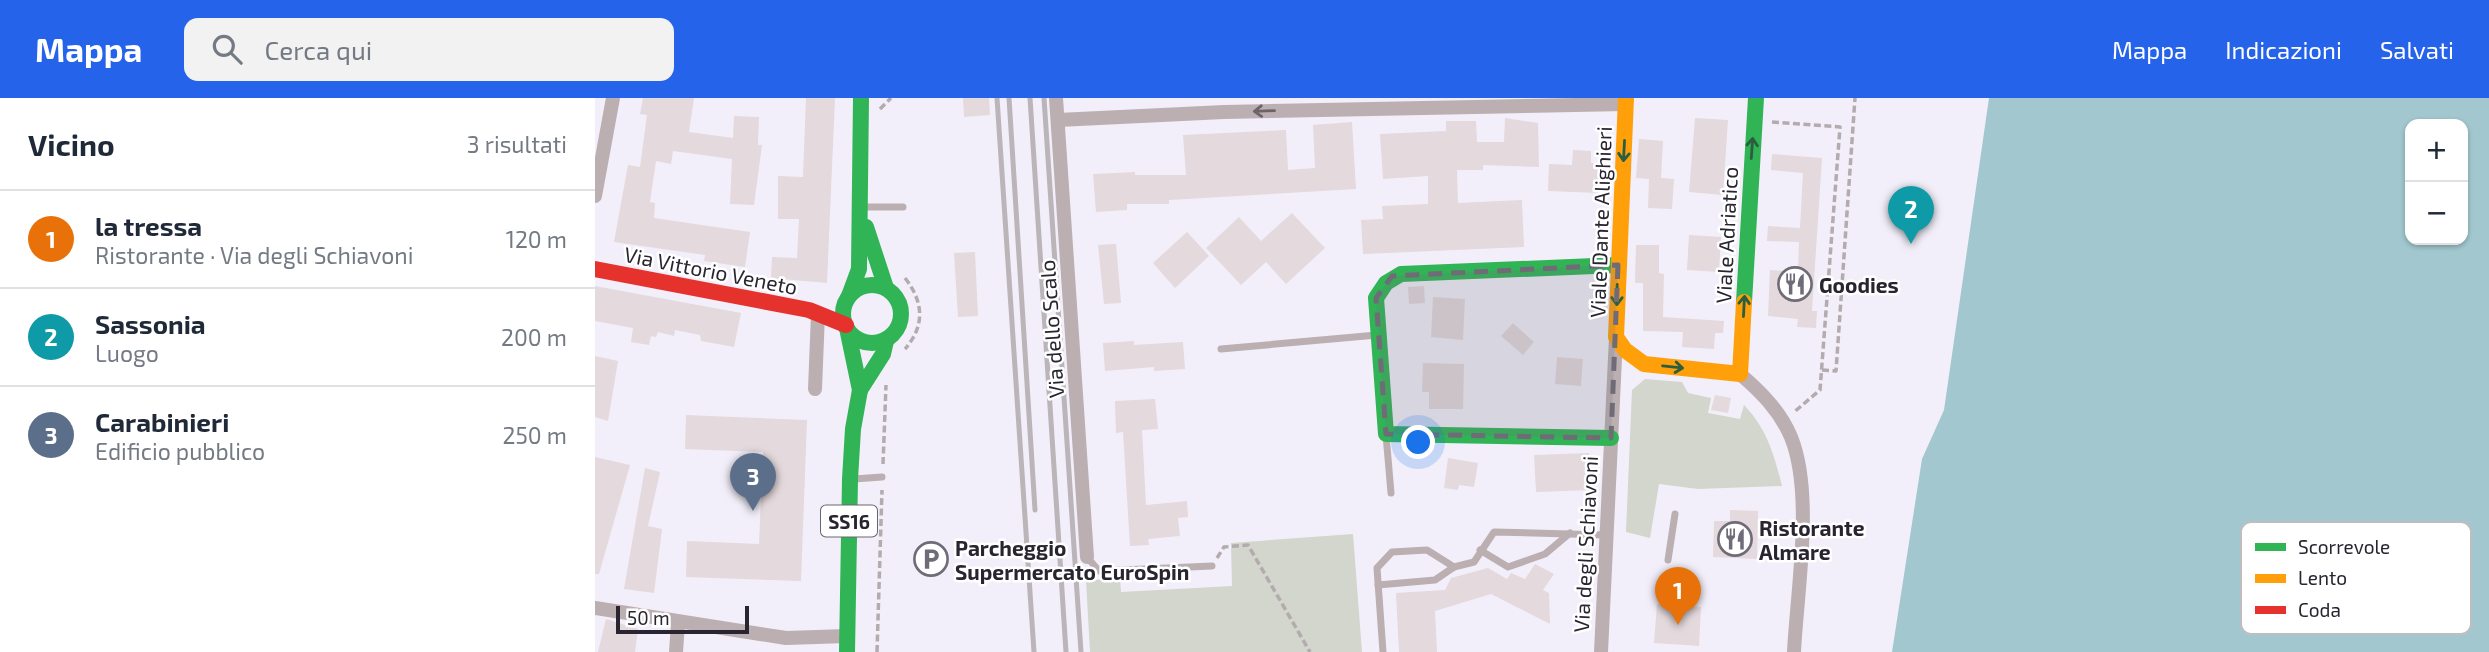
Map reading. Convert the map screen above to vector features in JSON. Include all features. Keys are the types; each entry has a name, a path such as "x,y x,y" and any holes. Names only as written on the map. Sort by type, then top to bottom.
{"street":[{"path":"595,197 613,98"},
{"name":"SS16","path":"847,644 850,479 860,390 846,326 846,301 859,269 862,207 861,98"},
{"name":"Via dello Scalo","path":"1056,98 1087,557"},
{"name":"Viale Adriatico","path":"1740,374 1756,98"},
{"path":"1058,120 1224,105 1626,101"},
{"name":"Viale Dante Alighieri","path":"1626,101 1616,337 1625,350 1644,364 1740,374"},
{"name":"SS16","path":"860,390 883,354 885,341 895,331 901,316 898,300 886,288 862,207"},
{"path":"1386,434 1376,298 1381,287 1392,276 1618,265"},
{"name":"Via Vittorio Veneto","path":"595,269 818,314 846,326"},
{"path":"846,301 870,285 886,288"},
{"name":"Via Vittorio Veneto","path":"818,314 846,301"},
{"path":"815,389 818,314"},
{"path":"846,326 866,342 885,341"},
{"name":"Via degli Schiavoni","path":"1601,652 1616,337"},
{"path":"1740,374 1772,406 1790,436 1796,454 1803,493 1794,652"},
{"name":"Via degli Schiavoni","path":"1386,434 1611,439"},
{"path":"598,608 678,623 847,644"},
{"path":"676,652 678,623"}],"lane":[{"path":"862,207 902,207"},
{"path":"1221,349 1377,335"},
{"path":"1386,434 1391,493"},
{"path":"850,479 882,477"},
{"path":"1668,559 1675,514"},
{"path":"1378,585 1435,580 1454,567 1474,562 1494,532 1607,535"},
{"path":"1480,550 1508,567 1545,554 1571,533"},
{"path":"1383,652 1377,568 1392,552 1427,550 1454,567"},
{"path":"1087,557 1099,571 1212,566"}],"path":[{"path":"1822,370 1836,371 1856,98"},
{"path":"1770,122 1840,127 1820,390 1793,413"},
{"path":"877,652 882,488"},
{"path":"1212,566 1224,547 1248,545 1310,652"}],"highlighted area":[{"path":"1618,265 1611,438 1386,434 1376,298 1392,276"}],"shaded area":[{"path":"1645,379 1682,382 1688,393 1711,398 1708,413 1740,419 1744,405 1759,423 1769,442 1782,486 1698,489 1659,484 1650,538 1626,532 1632,390"},
{"path":"1353,534 1362,652 1090,652 1086,580 1120,579 1121,592 1232,586 1231,543"}],"water":[{"path":"1989,98 2489,98 2489,652 1892,652 1922,459 1944,410"}],"building":[{"path":"643,98 694,98 689,132 733,138 734,116 759,117 758,145 762,145 754,205 730,204 732,159 673,151 671,164 656,161 650,202 655,203 654,218 750,232 745,267 704,261 705,255 614,242 628,165 640,167 647,115 640,114"},
{"path":"806,98 835,98 827,283 771,278 772,257 797,258 799,219 778,219 778,176 803,177"},
{"path":"963,98 989,98 990,115 964,117"},
{"path":"1505,118 1538,123 1539,167 1483,165 1483,170 1457,170 1458,203 1522,200 1524,247 1363,254 1361,220 1383,219 1382,206 1428,204 1428,176 1383,179 1380,134 1446,131 1446,121 1476,121 1477,142 1504,142"},
{"path":"1695,118 1728,120 1723,195 1689,192"},
{"path":"1352,122 1356,189 1169,200 1169,204 1127,204 1127,210 1096,212 1093,174 1135,172 1135,175 1186,175 1183,135 1286,130 1288,170 1315,168 1313,125"},
{"path":"1639,139 1663,141 1661,178 1674,179 1672,209 1648,208 1649,179 1636,178"},
{"path":"1573,150 1591,151 1591,163 1600,163 1598,193 1548,191 1549,164 1572,165"},
{"path":"1772,154 1822,158 1812,311 1817,311 1816,328 1797,327 1798,319 1768,316 1770,270 1798,272 1799,242 1767,241 1768,226 1800,228 1803,173 1771,170"},
{"path":"1292,213 1325,248 1286,284 1266,262 1241,285 1206,248 1239,217 1261,241"},
{"path":"1187,232 1209,256 1175,288 1153,263"},
{"path":"1689,235 1721,237 1719,272 1687,270"},
{"path":"1116,244 1121,303 1104,304 1098,245"},
{"path":"1636,245 1659,245 1659,273 1664,274 1663,317 1724,321 1723,333 1715,333 1714,349 1682,347 1683,332 1643,331 1643,283 1635,283"},
{"path":"975,252 978,316 958,317 954,253"},
{"path":"595,286 741,313 734,347 701,341 700,335 675,330 674,336 658,332 656,337 651,336 649,345 631,342 633,328 595,321"},
{"path":"1424,286 1425,303 1409,304 1408,287"},
{"path":"1433,297 1465,299 1463,340 1431,337"},
{"path":"1513,323 1534,342 1523,355 1501,336"},
{"path":"1134,341 1134,345 1183,342 1185,369 1154,371 1154,367 1105,371 1103,343"},
{"path":"595,356 618,361 608,421 595,417"},
{"path":"1557,357 1583,359 1581,386 1555,384"},
{"path":"1423,363 1464,364 1463,409 1429,409 1429,392 1422,392"},
{"path":"1715,395 1731,398 1728,413 1711,410"},
{"path":"1155,399 1158,429 1142,430 1146,505 1187,501 1188,517 1178,518 1180,536 1148,539 1149,545 1130,546 1123,432 1116,433 1115,401"},
{"path":"686,415 807,420 801,581 686,577 687,541 759,544 763,452 685,449"},
{"path":"1589,453 1590,490 1536,492 1534,455"},
{"path":"595,457 630,465 599,574 595,574"},
{"path":"1448,458 1478,463 1474,487 1459,485 1458,490 1444,488"},
{"path":"645,468 660,472 648,526 662,529 654,593 624,589"},
{"name":"Ristorante Almare","path":"1730,510 1758,511 1757,559 1713,557 1714,521 1730,521"},
{"path":"1535,564 1554,574 1543,590 1549,593 1550,624 1491,594 1435,611 1437,652 1399,652 1396,593 1445,590 1451,578 1488,568 1507,579 1511,573 1525,579"},
{"path":"1657,604 1701,607 1699,646 1654,643"},
{"path":"606,619 638,629 635,652 598,652"}],"railway":[{"path":"997,98 1034,652"},
{"path":"1009,98 1035,510"},
{"path":"1030,98 1066,652"},
{"path":"1044,98 1081,652"}],"traffic: fast":[{"path":"849,296 859,269 861,98"},
{"path":"1744,302 1756,98"},
{"path":"866,227 886,288"},
{"path":"1611,438 1386,434 1376,298 1386,283 1401,274 1618,265"},
{"path":"872,285 883,287 896,298 901,314 899,325 888,338 872,343 861,341 848,330 843,314 845,303 856,290 872,285"},
{"path":"847,328 860,390 853,429 850,479 847,652"},
{"path":"860,390 883,354 886,341"}],"traffic: slow":[{"path":"1626,98 1616,337 1625,350 1644,364 1740,374 1744,302"}],"traffic: jam":[{"path":"595,269 809,310 846,325"}],"place":[{"name":"Sassonia","path":"1911,244"},
{"name":"Goodies","path":"1795,284"},
{"name":"Carabinieri","path":"753,511"},
{"name":"Ristorante Almare","path":"1735,539"},
{"name":"Parcheggio Supermercato EuroSpin","path":"931,559"},
{"name":"la tressa","path":"1678,625"}]}
